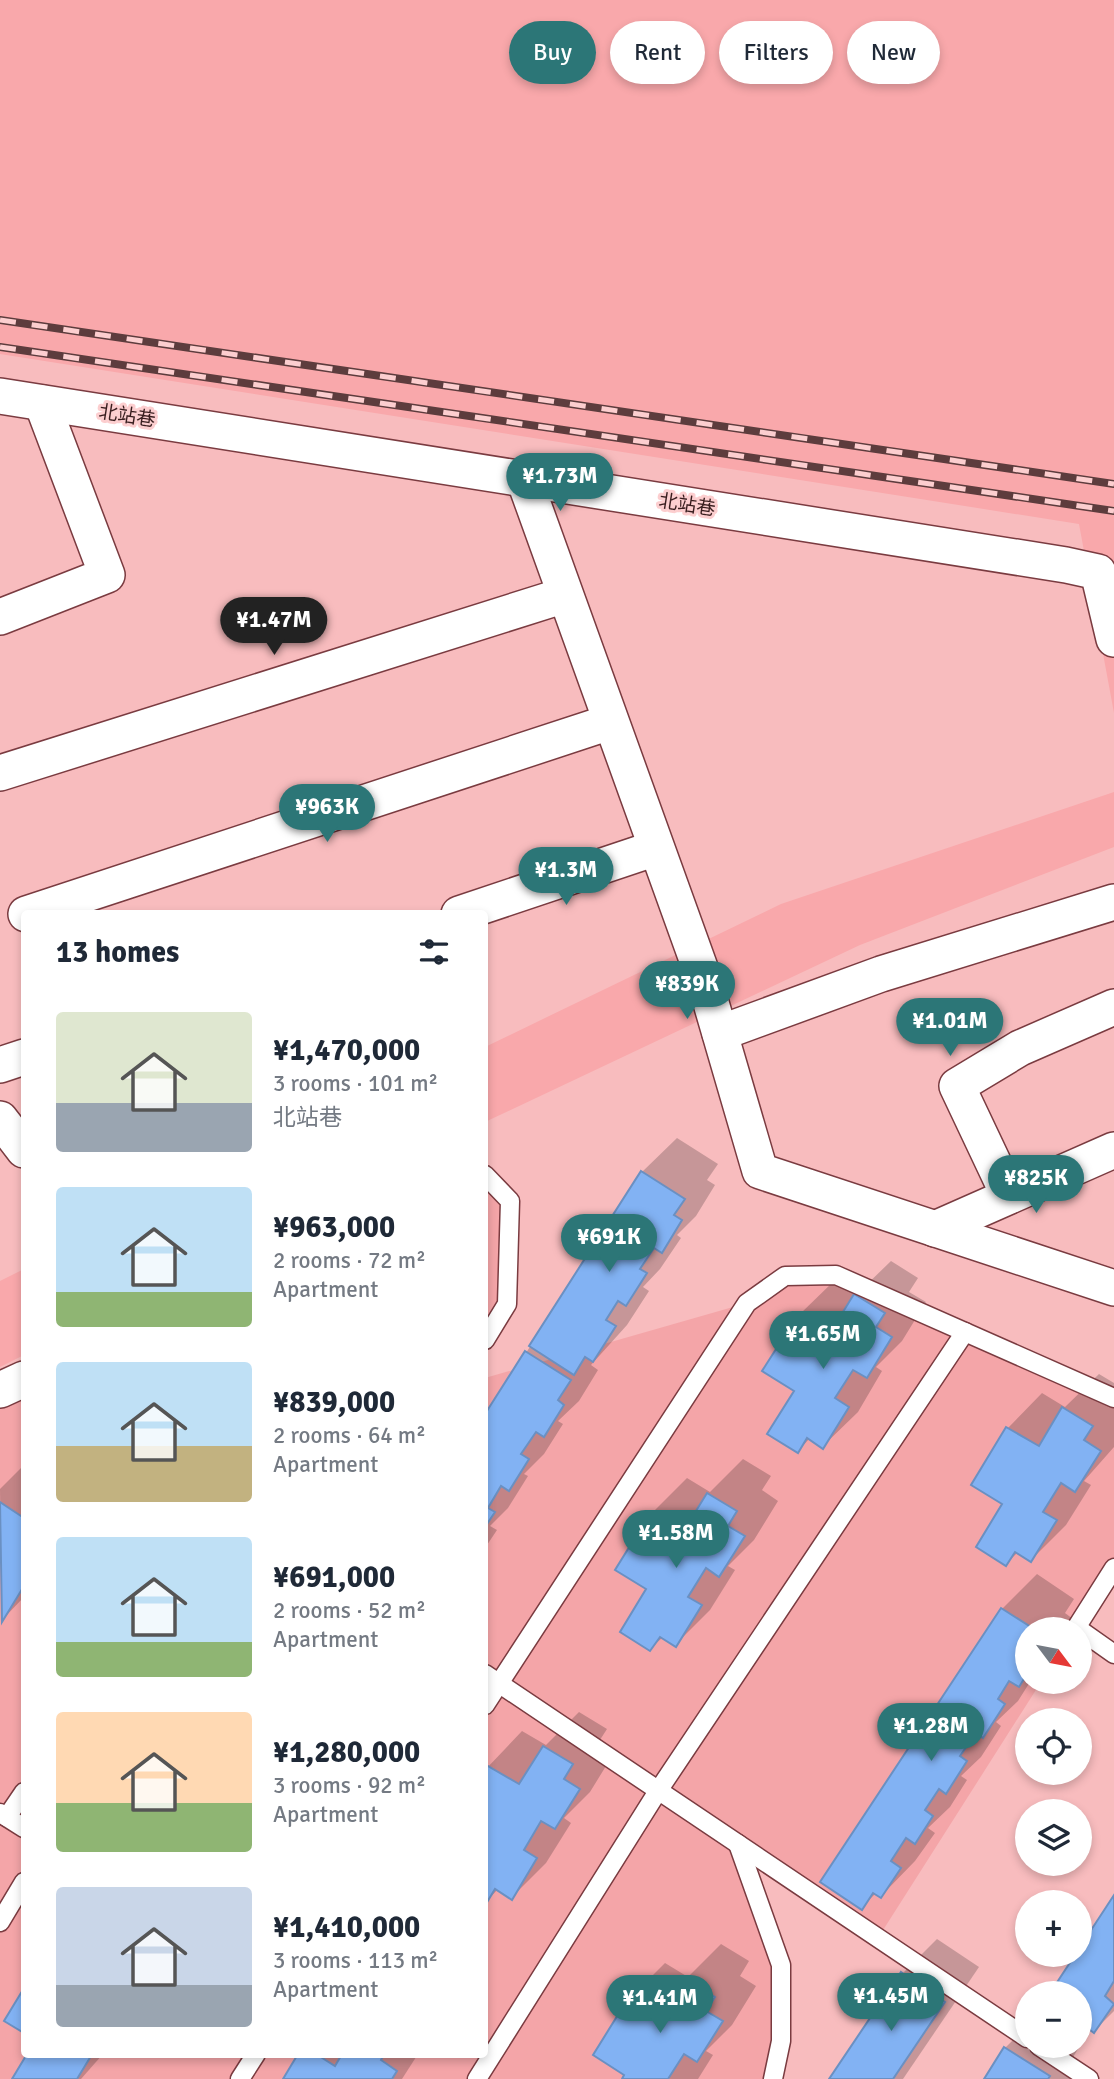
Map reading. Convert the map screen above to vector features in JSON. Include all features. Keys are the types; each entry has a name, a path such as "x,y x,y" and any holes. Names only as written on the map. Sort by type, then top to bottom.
{"street":[{"name":"北站巷","path":"0,396 1098,572 1114,639"},
{"path":"0,617 107,575 42,403"},
{"path":"524,479 704,979 760,1171 935,1229 1106,1279"},
{"path":"0,773 565,595"},
{"path":"37,910 610,722"},
{"path":"471,910 656,848"},
{"path":"720,1033 881,974 1114,902"},
{"path":"0,922 21,915"},
{"path":"1009,1196 957,1086 1020,1048 1114,1007"},
{"path":"0,1065 21,1058"},
{"path":"0,1119 21,1146"},
{"path":"935,1229 1114,1150"},
{"path":"0,1390 21,1380"}],"lane":[{"path":"488,1178 510,1201 507,1304 488,1335"},
{"path":"1015,2030 492,1679 747,1303 785,1276 836,1275 1114,1398"},
{"path":"477,2079 658,1791 965,1332"},
{"path":"1083,1617 1114,1568"},
{"path":"1092,1639 1114,1654"},
{"path":"21,1795 4,1815 21,1826"},
{"path":"738,1844 781,1965 781,2040 773,2079"},
{"path":"0,1922 21,1887"},
{"path":"240,2079 253,2058"},
{"path":"1057,2058 1089,2079"}],"shaded area":[{"path":"0,0 1114,0 1114,713 1079,524 0,354"},
{"path":"1114,792 1114,847 860,945 488,1121 488,1046 781,904"},
{"path":"488,1178 510,1201 507,1304 488,1335"},
{"path":"21,1270 21,1356 0,1367 0,1281"},
{"path":"836,1275 1114,1398 1114,1568 1083,1617 1015,1617 1015,1694 1033,1694 1024,1708 1015,1708 1015,1723 878,1938 740,1845 781,1965 772,2079 0,2079 0,1406 21,1396 21,2058 488,2058 488,1377 747,1303 785,1276"}],"building":[{"path":"641,1171 685,1199 674,1215 682,1220 662,1253 654,1248 640,1269 647,1273 626,1306 618,1301 606,1320 616,1326 593,1362 585,1357 574,1375 529,1346"},
{"path":"854,1294 885,1313 876,1327 892,1337 867,1378 853,1370 835,1398 849,1407 823,1449 807,1438 798,1453 767,1434 794,1391 762,1371 799,1313 830,1333"},
{"path":"525,1351 571,1380 558,1400 564,1405 544,1437 536,1432 521,1454 529,1459 509,1491 501,1486 488,1508 488,1409"},
{"path":"1062,1407 1093,1426 1084,1440 1101,1451 1075,1492 1061,1483 1043,1512 1057,1520 1031,1562 1015,1552 1006,1566 976,1547 1002,1504 971,1485 1006,1427 1039,1446"},
{"path":"707,1493 737,1511 728,1526 745,1536 719,1577 706,1568 688,1597 702,1605 676,1647 660,1637 650,1651 620,1632 646,1589 615,1570 651,1512 683,1532"},
{"path":"0,1502 21,1516 21,1591 2,1622"},
{"path":"488,1508 495,1512 488,1522"},
{"path":"1001,1608 1015,1617 1015,1685 1009,1681 998,1699 1005,1704 983,1738 976,1733 960,1756 967,1761 946,1794 939,1789 925,1810 933,1816 915,1844 906,1838 891,1861 901,1868 881,1898 873,1893 862,1910 820,1882"},
{"path":"543,1746 573,1764 564,1779 580,1789 555,1829 541,1821 524,1850 537,1858 512,1900 495,1889 488,1901 488,1766 519,1784"},
{"path":"1114,1895 1114,1981 1105,1996 1114,2004 1094,2033 1092,1981 1058,1981 1067,1967 1092,1967 1092,1929"},
{"path":"901,1972 945,2002 893,2079 829,2079"},
{"path":"685,1978 715,1997 706,2011 723,2021 697,2062 684,2054 668,2079 622,2079 624,2075 593,2055 629,1997 661,2017"},
{"path":"21,1993 21,2031 4,2021"},
{"path":"1004,2047 1015,2054 1015,2058 1021,2058 1050,2076 1048,2079 984,2079"},
{"path":"25,2058 90,2058 77,2079 12,2079"},
{"path":"296,2058 322,2058 335,2066 340,2058 382,2058 381,2060 397,2071 392,2079 283,2079"}],"railway":[{"path":"0,320 1114,484"},
{"path":"0,347 1114,511"}]}
